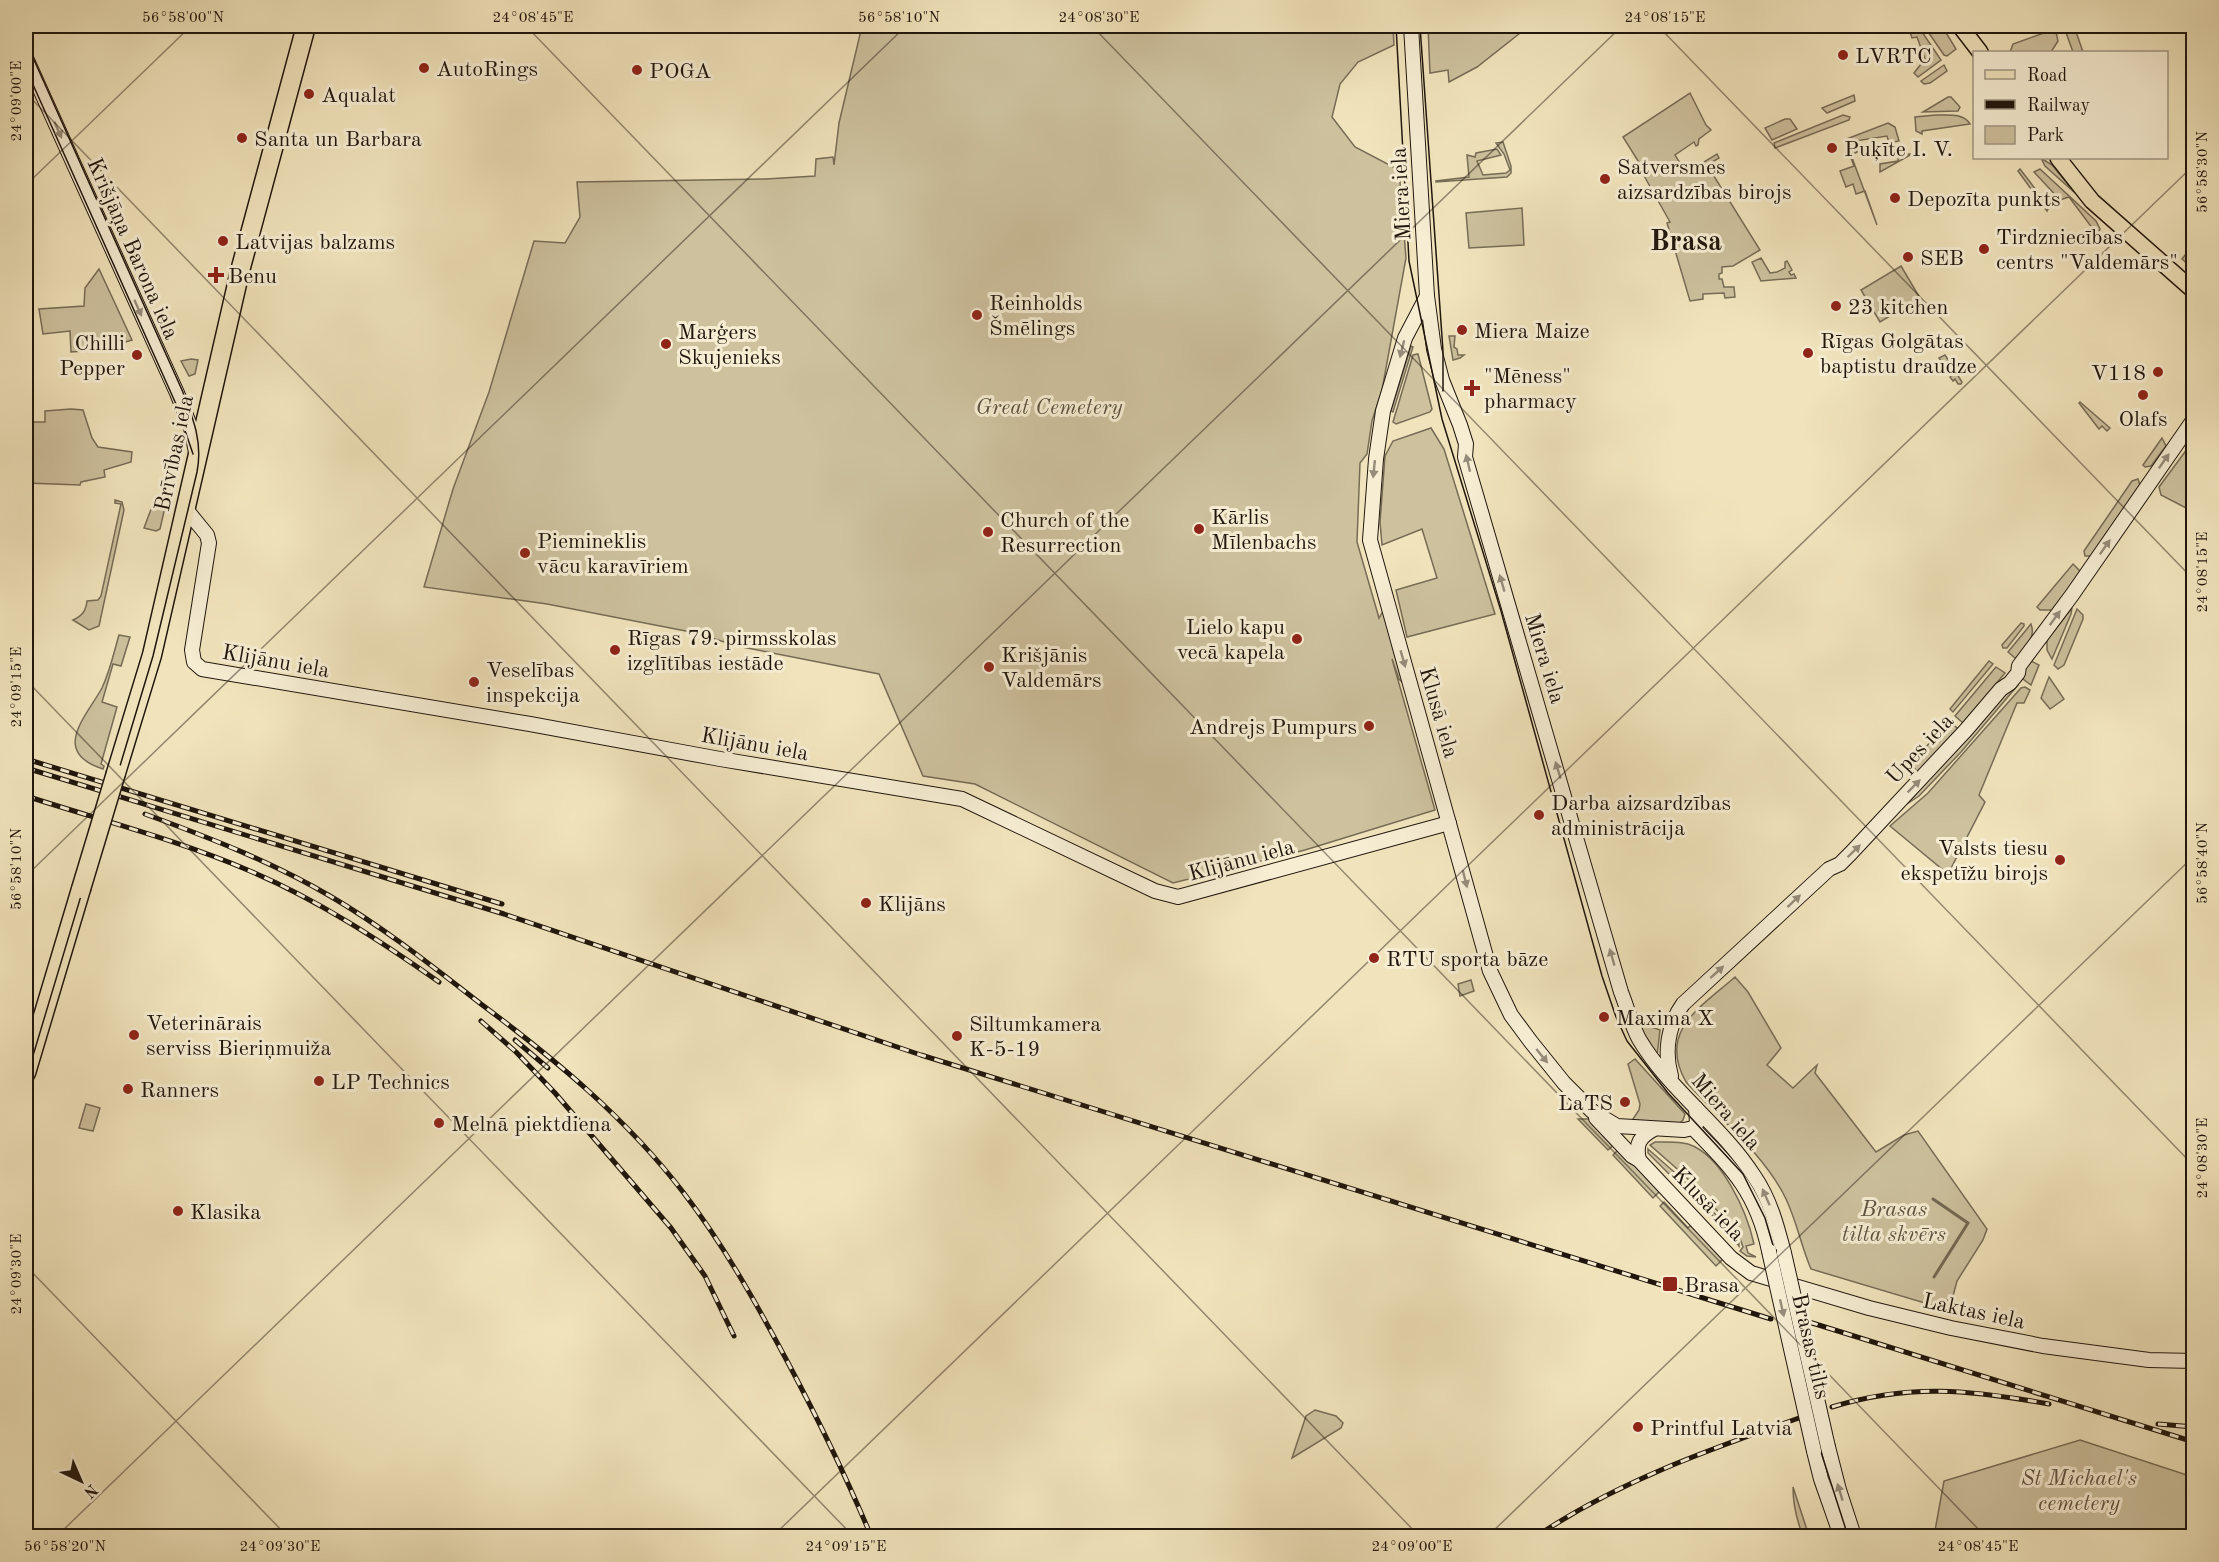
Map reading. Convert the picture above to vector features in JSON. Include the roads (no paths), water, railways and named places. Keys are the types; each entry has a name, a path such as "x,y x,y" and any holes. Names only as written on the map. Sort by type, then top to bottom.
{"highway":[{"name":"Brīvības iela","path":"26,1073 152,655 240,271 306,26"}],"main road":[{"path":"1960,26 1979,51"},
{"path":"2059,159 2092,201 2193,291"}],"street":[{"name":"Miera iela","path":"1411,26 1427,296 1434,349 1442,380 1463,435 1468,468 1621,992 1638,1036 1673,1081 1734,1149 1756,1178 1773,1213 1784,1253"},
{"name":"Krišjāņa Barona iela","path":"26,58 176,392 191,428 196,459"},
{"name":"Klusā iela","path":"1427,296 1405,338 1383,411 1376,459 1370,540 1490,971 1511,1015 1541,1056 1592,1111 1597,1120 1632,1156 1639,1160 1724,1250 1751,1274"},
{"name":"Upes iela","path":"1673,1081 1666,1060 1667,1045 1677,1012 1683,1004 1829,869 1840,864 1859,846 1873,827 1966,730 2001,689 2010,684 2018,673 2019,666 2072,595 2193,419"},
{"name":"Klijānu iela","path":"185,508 207,535 209,543 192,650 194,662 202,669 530,724 720,759 962,798 1155,891 1178,897 1449,823"},
{"name":"Klusā iela","path":"1592,1111 1617,1126 1684,1130 1693,1128 1697,1123 1696,1108"},
{"name":"Miera iela","path":"1693,1128 1735,1172 1746,1187 1760,1215 1769,1251"},
{"path":"1639,1160 1636,1146 1645,1134 1654,1129"},
{"name":"Brasas tilts","path":"1769,1251 1821,1479 1841,1536"},
{"name":"Brasas tilts","path":"1784,1253 1828,1447 1854,1536"},
{"name":"Laktas iela","path":"1751,1274 1869,1308 1951,1328 2043,1346 2149,1360 2193,1362"}],"waterway":[{"path":"1933,1199 1968,1223 1934,1277"}],"tram line":[{"path":"1396,26 1409,261 1442,419 1501,611 1602,976 1627,1041 1668,1093 1743,1174 1765,1218 1775,1252 1820,1449 1848,1536"},
{"path":"1420,26 1443,351 1443,391"},
{"path":"26,42 182,390 193,420 199,450 197,472 153,656 26,1079"},
{"path":"26,69 176,404 193,454"}],"railway":[{"path":"26,759 502,904"},
{"path":"26,768 504,914 921,1055 1771,1319"},
{"path":"26,796 167,840 275,882 348,922 439,982"},
{"path":"145,814 263,861 350,908 407,947 509,1025 589,1091 614,1115 638,1139 683,1192 738,1273 809,1403 871,1536"},
{"path":"481,1021 516,1052 555,1093 671,1228 705,1276 734,1336"},
{"path":"515,1040 548,1068"},
{"path":"1809,1322 2194,1442"},
{"path":"1832,1407 1888,1394 1940,1391 1993,1395 2049,1404"},
{"path":"1537,1536 1567,1517 1631,1483 1697,1455 1799,1418"},
{"path":"2158,1424 2194,1427"}],"place":[{"name":"LVRTC","path":"1843,55"},
{"name":"AutoRings","path":"424,68"},
{"name":"POGA","path":"637,70"},
{"name":"Aqualat","path":"309,94"},
{"name":"Santa un Barbara","path":"242,138"},
{"name":"Puķīte I. V.","path":"1832,148"},
{"name":"Satversmes aizsardzības birojs","path":"1605,179"},
{"name":"Depozīta punkts","path":"1895,198"},
{"name":"Latvijas balzams","path":"223,241"},
{"name":"Tirdzniecības centrs \"Valdemārs\"","path":"1984,249"},
{"name":"SEB","path":"1908,257"},
{"name":"Benu","path":"216,275"},
{"name":"23 kitchen","path":"1836,306"},
{"name":"Reinholds Šmēlings","path":"977,315"},
{"name":"Miera Maize","path":"1462,330"},
{"name":"Marģers Skujenieks","path":"666,344"},
{"name":"Rīgas Golgātas baptistu draudze","path":"1808,353"},
{"name":"Chilli Pepper","path":"137,355"},
{"name":"V118","path":"2158,372"},
{"name":"\"Mēness\" pharmacy","path":"1472,388"},
{"name":"Olafs","path":"2143,395"},
{"name":"Kārlis Mīlenbachs","path":"1199,529"},
{"name":"Church of the Resurrection","path":"988,532"},
{"name":"Piemineklis vācu karavīriem","path":"525,553"},
{"name":"Lielo kapu vecā kapela","path":"1297,639"},
{"name":"Rīgas 79. pirmsskolas izglītības iestāde","path":"615,650"},
{"name":"Krišjānis Valdemārs","path":"989,667"},
{"name":"Veselības inspekcija","path":"474,682"},
{"name":"Andrejs Pumpurs","path":"1369,726"},
{"name":"Darba aizsardzības administrācija","path":"1539,815"},
{"name":"Valsts tiesu ekspetīžu birojs","path":"2060,860"},
{"name":"Klijāns","path":"866,903"},
{"name":"RTU sporta bāze","path":"1374,958"},
{"name":"Maxima X","path":"1604,1017"},
{"name":"Veterinārais serviss Bieriņmuiža","path":"134,1035"},
{"name":"Siltumkamera K-5-19","path":"957,1036"},
{"name":"LP Technics","path":"319,1081"},
{"name":"Ranners","path":"128,1089"},
{"name":"LaTS","path":"1625,1102"},
{"name":"Melnā piektdiena","path":"439,1123"},
{"name":"Klasika","path":"178,1211"},
{"name":"Brasa","path":"1670,1284"},
{"name":"Printful Latvia","path":"1638,1427"}],"district":[{"name":"Brasa","path":"1686,240"}],"park label":[{"name":"Great Cemetery","path":"1049,406"},
{"name":"Brasas tilta skvērs","path":"1894,1220"},
{"name":"St Michael's cemetery","path":"2079,1490"}]}
